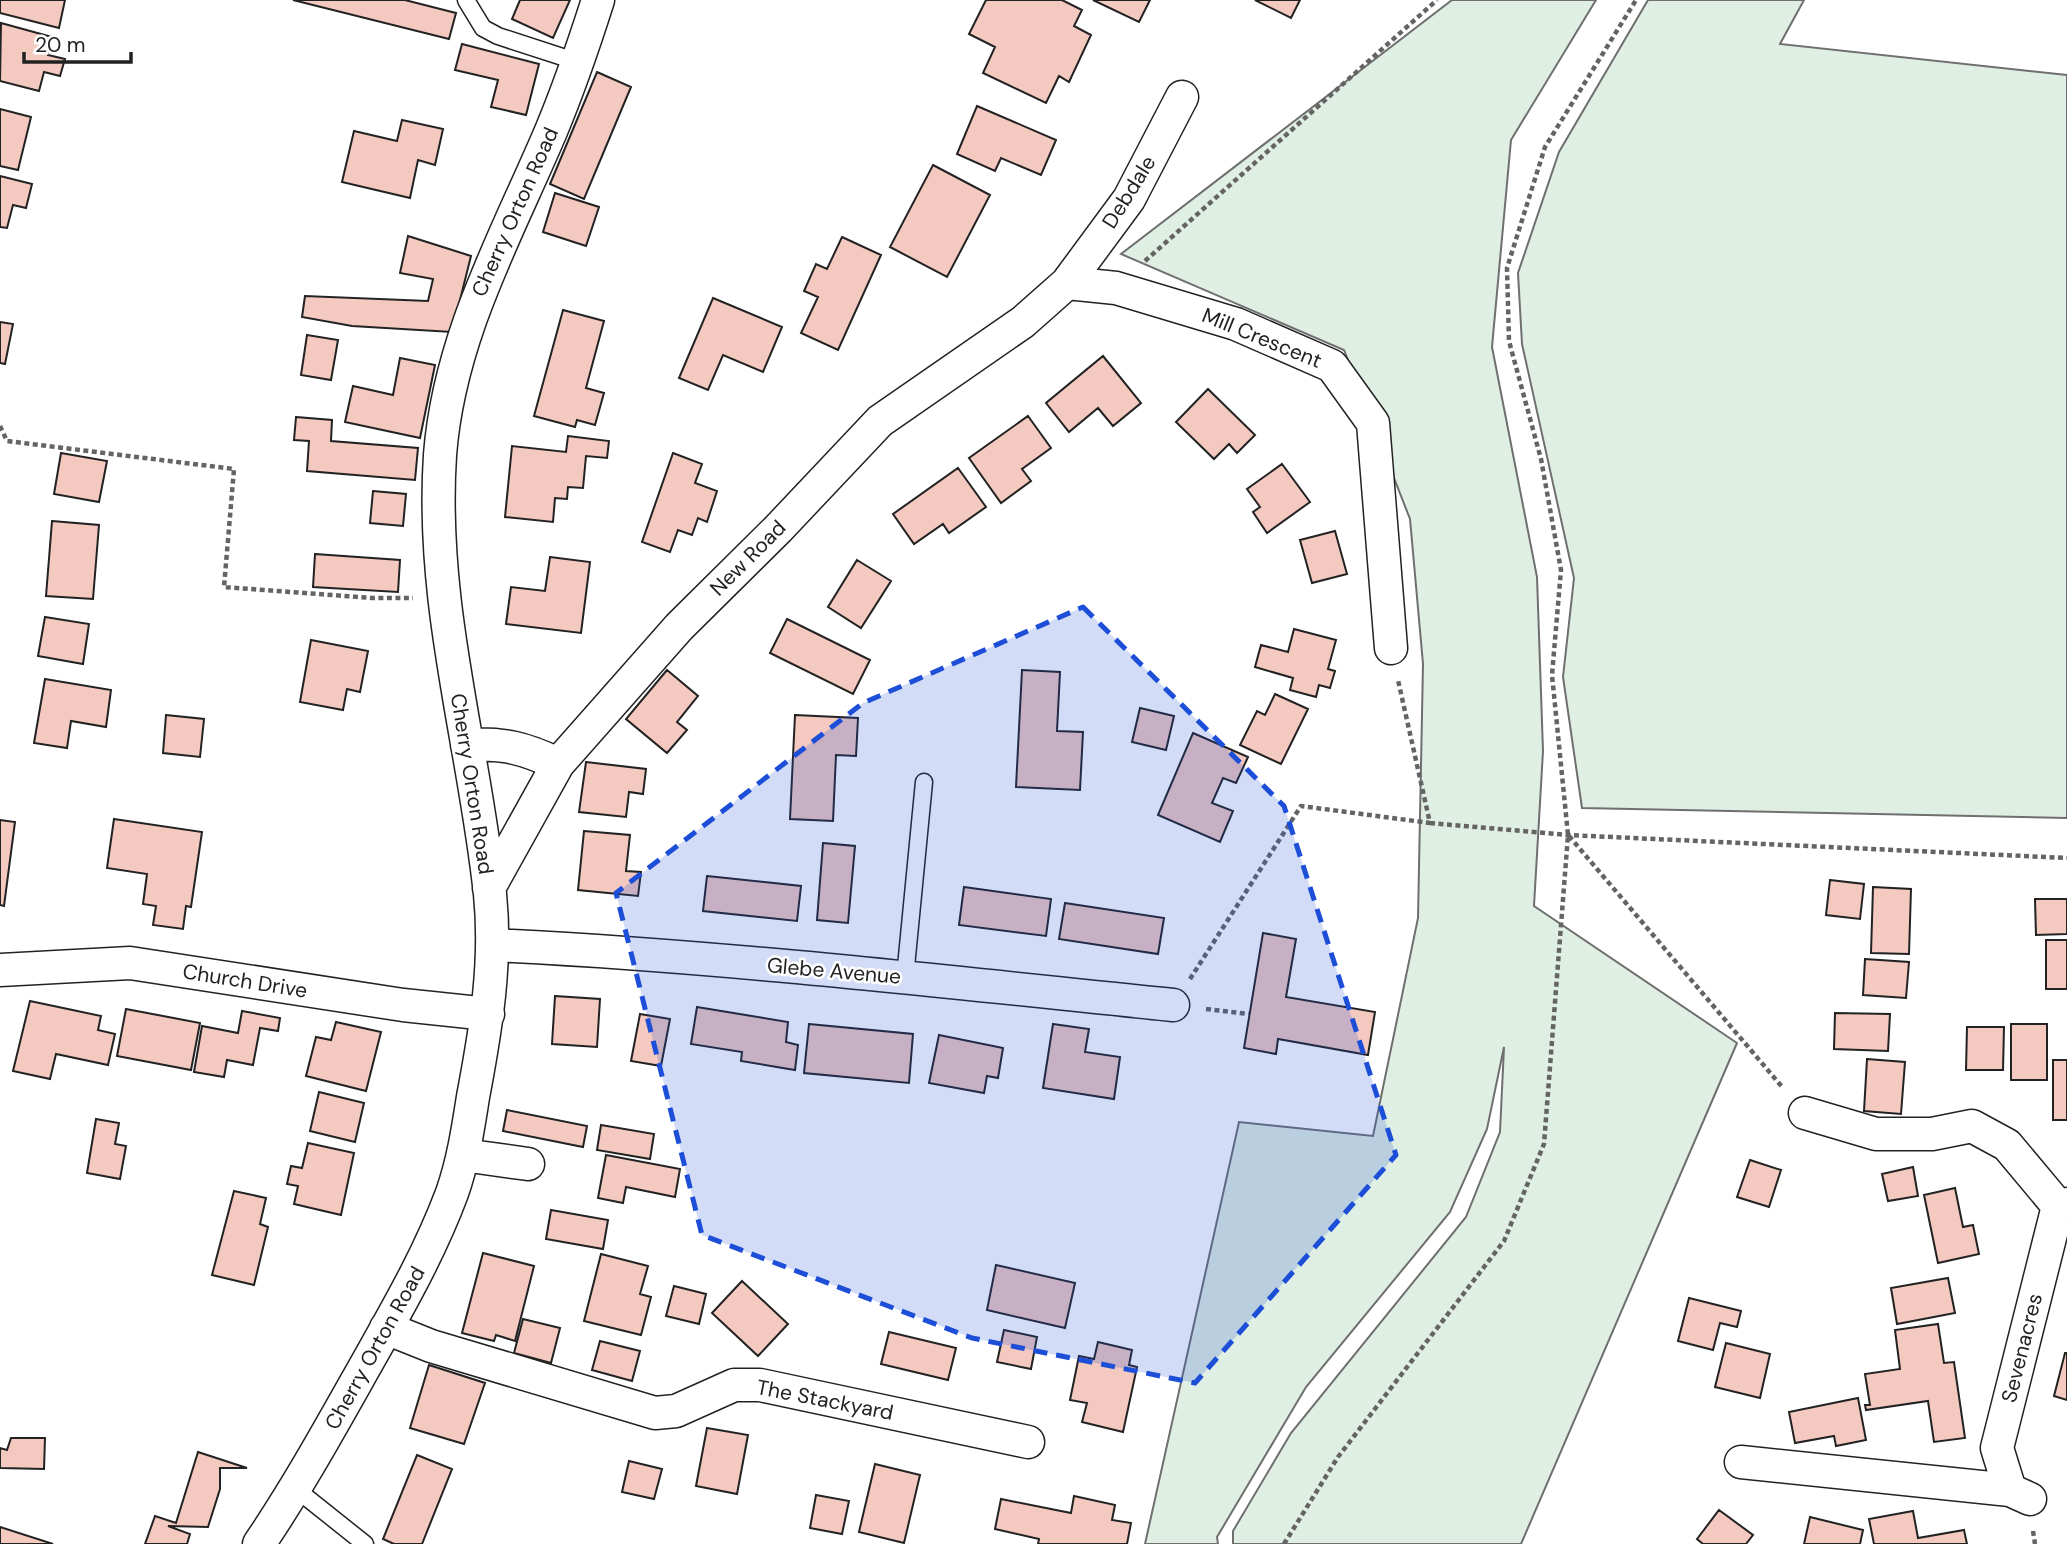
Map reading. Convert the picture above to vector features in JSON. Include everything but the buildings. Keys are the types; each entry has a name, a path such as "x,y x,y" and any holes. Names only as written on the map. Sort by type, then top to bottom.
{"street":[{"name":"Cherry Orton Road","path":"259,1544 296,1489 386,1328 438,1228 463,1155 488,1014 494,945 489,888 442,598 440,455 449,389 467,327 496,250 551,131 578,62 598,0"},
{"name":"Debdale","path":"1067,283 1129,199 1182,97"},
{"name":"Mill Crescent","path":"1067,283 1116,288 1236,324 1332,366 1373,424 1391,648"},
{"name":"New Road","path":"489,888 558,764 679,627 778,529 880,421 1023,322 1067,283"},
{"path":"467,745 501,743 529,750 558,764"},
{"name":"Glebe Avenue","path":"494,945 591,950 1173,1005"},
{"name":"Church Drive","path":"0,970 130,963 402,1005 488,1014"},
{"name":"Sevenacres","path":"1741,1462 2020,1495 1997,1448 2063,1205 2007,1145 1972,1126 1932,1134 1876,1133 1805,1113"},
{"path":"463,1155 528,1164"},
{"name":"The Stackyard","path":"386,1328 431,1346 655,1413 676,1410 734,1385 760,1385 1028,1442"}],"lane":[{"path":"466,0 484,27 498,36 578,62"},
{"path":"905,978 924,782"},
{"path":"296,1489 365,1544"}],"path":[{"path":"1116,288 1437,0"},
{"path":"1284,1544 1338,1457 1504,1241 1544,1144 1568,835 1552,675 1560,570 1541,459 1509,341 1507,268 1545,147 1636,0"},
{"path":"0,426 7,441 234,469 224,587 372,598 442,598"},
{"path":"1391,648 1430,823"},
{"path":"1249,1014 1173,1005 1301,806 1430,823 1568,835 2067,858"},
{"path":"1568,835 1805,1113"}],"highlighted area":[{"path":"1083,607 1284,806 1396,1155 1195,1383 972,1338 702,1235 616,893 863,703"}],"green space":[{"path":"1452,0 1596,0 1511,140 1492,347 1537,577 1543,751 1534,906 1737,1043 1521,1544 1233,1544 1233,1531 1291,1433 1466,1217 1500,1132 1504,1047 1487,1129 1450,1212 1306,1387 1217,1537 1218,1544 1145,1544 1239,1122 1373,1136 1418,918 1423,664 1410,519 1344,350 1121,254"},
{"path":"1648,0 1804,0 1780,44 2067,75 2067,818 1582,808 1563,677 1574,578 1522,344 1518,273 1559,152"}]}
